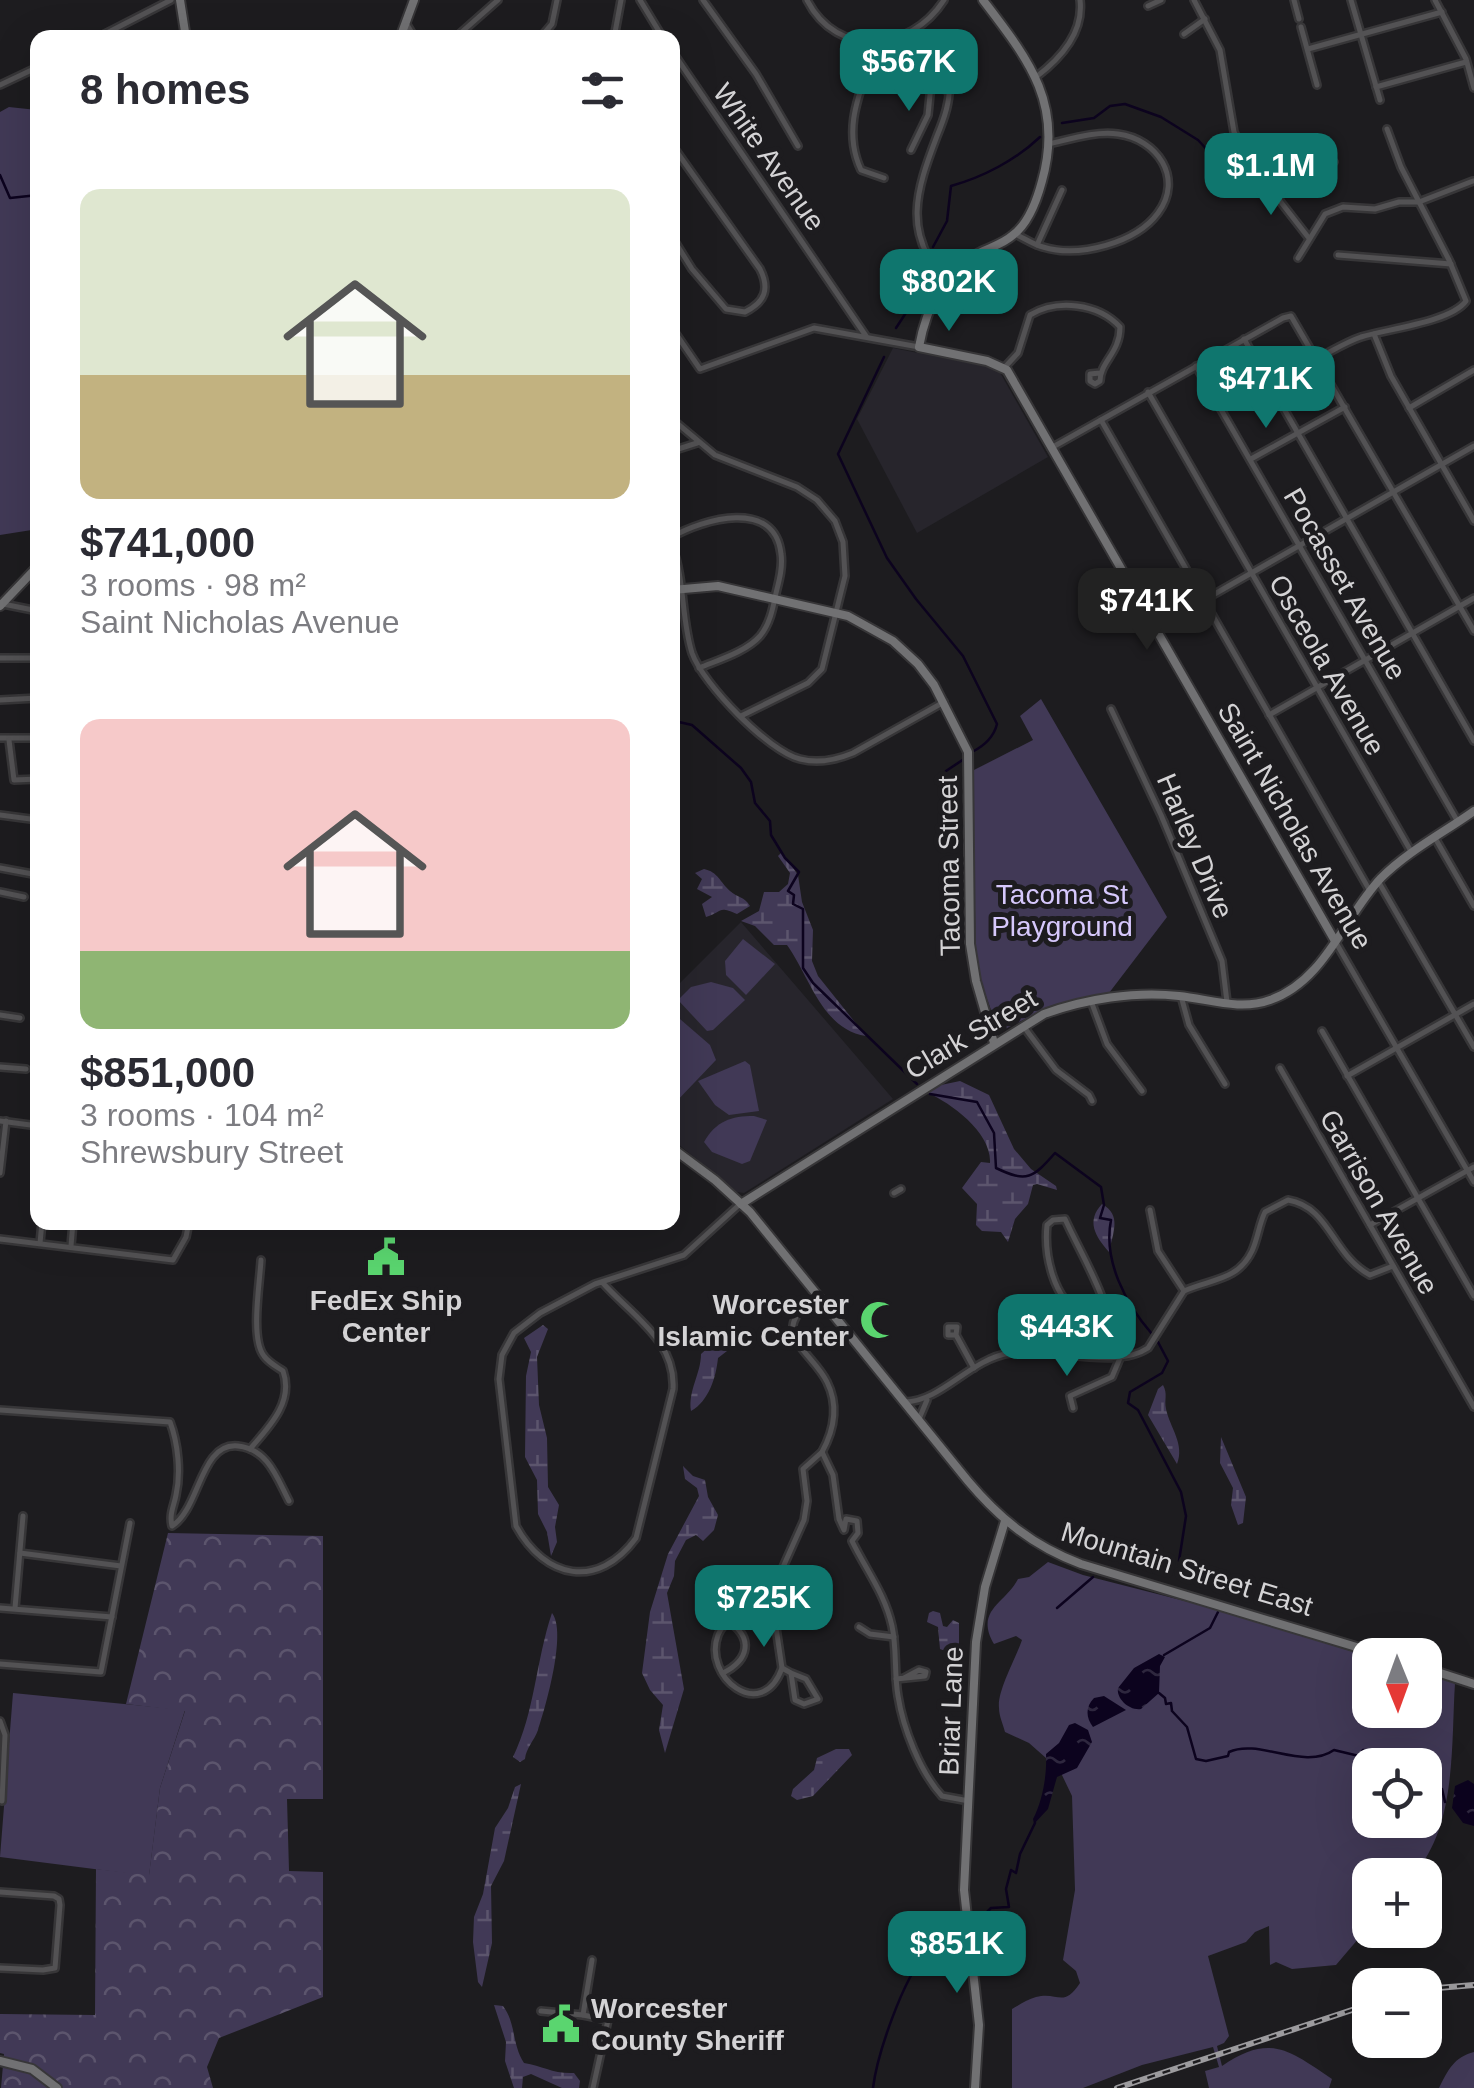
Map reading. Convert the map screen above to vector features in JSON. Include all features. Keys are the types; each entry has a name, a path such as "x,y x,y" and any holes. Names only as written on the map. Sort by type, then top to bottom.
{"street":[{"path":"113,30 171,0"},
{"path":"180,0 185,30"},
{"path":"403,30 414,0"},
{"path":"464,30 498,0"},
{"path":"552,30 557,0"},
{"path":"615,30 621,0"},
{"path":"640,0 658,30"},
{"path":"703,0 756,74 798,146"},
{"path":"807,0 818,18 832,30 876,41 893,41 916,30 944,0"},
{"path":"919,347 928,310 946,282 970,259 1015,234 1026,220 1040,188 1049,144 1047,109 1036,76 983,0"},
{"path":"1036,76 1053,63 1074,36 1081,17 1080,0"},
{"path":"1148,6 1161,0"},
{"path":"1194,0 1225,67 1234,132 1255,173 1274,181 1324,170 1334,162"},
{"path":"1294,0 1317,85"},
{"path":"1351,0 1380,100"},
{"path":"1435,0 1466,62 1474,88"},
{"path":"1308,49 1442,12"},
{"path":"1184,34 1205,19"},
{"path":"406,24 410,30"},
{"path":"547,30 552,24"},
{"path":"916,30 942,62 950,91 917,197 918,231 924,254 946,282"},
{"path":"876,41 854,110 852,130 861,170 884,178"},
{"path":"1376,87 1466,62"},
{"name":"White Avenue","path":"680,64 866,336"},
{"path":"0,86 30,71"},
{"path":"904,76 950,91"},
{"path":"912,150 928,114 931,85"},
{"path":"1318,358 1354,340 1438,317 1465,304 1464,292 1387,129"},
{"path":"1015,234 1037,245 1074,250 1098,246 1125,237 1154,218 1164,203 1169,188 1166,167 1158,153 1133,138 1104,133 1049,144"},
{"path":"680,157 764,278 766,292 760,302 745,312 729,310 680,250"},
{"path":"1274,181 1280,201 1308,237"},
{"path":"1298,258 1325,214 1344,207 1375,209 1398,202 1419,202 1474,182"},
{"path":"1037,245 1062,190"},
{"path":"1338,255 1450,264"},
{"path":"680,340 700,369 811,328 1005,367 1018,353 1030,315 1046,306 1064,305 1108,313 1120,326 1120,342 1100,373"},
{"path":"1051,448 1291,316 1474,631"},
{"path":"1374,334 1388,370 1474,521"},
{"path":"1244,339 1474,740"},
{"name":"Pocasset Avenue","path":"1196,366 1458,822"},
{"name":"Saint Nicholas Avenue","path":"1005,367 1396,1049 1471,1169 1474,1182"},
{"path":"1409,408 1474,370"},
{"name":"Osceola Avenue","path":"1148,392 1412,853"},
{"path":"1251,459 1345,407"},
{"path":"1101,420 1370,891"},
{"path":"680,427 697,443 724,459 797,487 823,506 835,522 846,554 838,613 824,664 816,678 741,716"},
{"path":"680,448 697,443"},
{"path":"1155,628 1474,446"},
{"path":"680,533 726,517 756,521 776,538 782,555 769,620 757,639 699,668"},
{"path":"1,604 30,574"},
{"name":"Tacoma Street","path":"680,589 718,586 838,613 877,630 905,650 934,685 968,752 970,944 994,1042"},
{"path":"1270,714 1474,598"},
{"path":"680,602 689,642 714,692 787,754 827,761 853,754 944,702"},
{"path":"1,604 30,610"},
{"path":"0,658 30,658"},
{"path":"0,700 30,698"},
{"name":"Harley Drive","path":"1112,709 1222,961 1227,1004"},
{"path":"0,738 30,739"},
{"path":"9,740 14,780 30,779"},
{"name":"Clark Street","path":"741,1204 994,1042 1060,1008 1142,995 1255,1004 1287,992 1308,975 1378,881 1474,811"},
{"path":"0,815 30,819"},
{"path":"1435,838 1474,906"},
{"path":"0,868 30,873"},
{"path":"1378,881 1474,1047"},
{"path":"0,892 24,897"},
{"path":"1181,996 1189,1025 1225,1084"},
{"path":"1090,1001 1107,1044 1142,1092"},
{"path":"1348,1076 1474,1004"},
{"path":"0,1016 20,1018"},
{"path":"1023,1025 1056,1070 1089,1094 1092,1101"},
{"path":"1322,1031 1474,1294"},
{"path":"0,1066 26,1069"},
{"name":"Garrison Avenue","path":"1280,1068 1474,1407"},
{"path":"0,1172 3,1121 30,1125"},
{"name":"Mountain Street East","path":"680,1154 741,1204 1005,1521 1044,1548 1081,1564 1352,1646"},
{"path":"1370,1225 1471,1169"},
{"path":"894,1193 901,1188"},
{"path":"919,1420 927,1400 953,1379 1000,1355 1021,1352 1120,1358 1139,1354 1148,1348 1187,1289 1223,1279 1240,1268 1252,1251 1265,1212 1288,1200 1312,1208 1346,1258 1360,1270 1370,1276 1393,1266"},
{"path":"602,1282 663,1346 672,1371 673,1389 636,1538 624,1554 606,1566 573,1572 540,1558 526,1545 516,1526 499,1367 508,1341 525,1322 602,1282 684,1256 741,1204"},
{"path":"1150,1210 1158,1251 1187,1289"},
{"path":"1106,1310 1082,1314 1066,1300 1046,1256 1047,1225 1053,1220 1065,1219 1106,1310 1114,1337 1112,1358"},
{"path":"40,1243 41,1230"},
{"path":"71,1246 72,1230"},
{"path":"0,1239 173,1260 187,1230"},
{"path":"250,1449 276,1417 286,1392 283,1371 263,1355 260,1347 261,1260"},
{"path":"738,1610 716,1641 727,1682 738,1692 751,1694 771,1687 782,1668 771,1594 804,1520 804,1467 822,1452 834,1422 831,1390 822,1372 798,1348 794,1330 798,1315 820,1296"},
{"path":"956,1335 974,1368"},
{"path":"1074,1408 1070,1396 1112,1377 1120,1358"},
{"path":"905,1402 927,1400"},
{"path":"0,1410 162,1420 171,1425 177,1481 170,1516 172,1526 196,1493 215,1453 229,1446 250,1449 266,1459 289,1502"},
{"path":"822,1452 832,1475 838,1519 879,1588 894,1637 902,1714 934,1786 945,1798 969,1800"},
{"path":"15,1609 23,1516"},
{"path":"844,1530 846,1519 856,1519 858,1530 852,1541"},
{"name":"Briar Lane","path":"975,2088 979,2025 964,1906 978,1618 1005,1521"},
{"path":"0,1664 102,1670 130,1523"},
{"path":"20,1553 122,1566"},
{"path":"0,1608 112,1617"},
{"path":"722,1673 741,1662 746,1650 742,1632 728,1621"},
{"path":"859,1627 870,1634 894,1637"},
{"path":"782,1668 792,1673 806,1680 818,1698 804,1704 796,1700 792,1673"},
{"path":"1442,1674 1474,1684"},
{"path":"0,1721 5,1735 2,1801"},
{"path":"0,1892 59,1899 54,1969 0,1968"},
{"path":"583,2014 592,1960"},
{"path":"540,2011 608,2020 592,2088"},
{"path":"0,2061 32,2069 58,2088"}],"shaded area":[{"path":"893,348 998,369 1048,457 917,533 857,419"},
{"path":"741,922 893,1099 744,1193 737,1192 680,1146 680,983"}],"green space":[{"path":"9,107 30,109 30,530 0,535 0,112"},
{"name":"Tacoma St Playground","path":"1041,699 1167,917 1109,993 1053,1005 999,1032 976,957 972,771 1033,740 1020,716"},
{"path":"782,852 798,875 802,902 813,930 812,961 818,976 866,1036 851,1032 827,1012 787,945 774,945 755,926 741,921 759,911 764,892 779,892 788,884 790,873 778,856"},
{"path":"704,869 750,906 737,914 723,910 706,917 702,904 712,897 697,889 702,879 695,873"},
{"path":"743,939 775,964 746,995 726,975 725,961"},
{"path":"711,982 733,988 745,1000 713,1030 707,1031 680,1002 691,987"},
{"path":"680,1019 710,1045 716,1060 680,1098"},
{"path":"745,1061 750,1065 759,1111 729,1115 715,1105 698,1081"},
{"path":"960,1081 989,1095 1014,1149 1031,1169 1056,1186 1057,1190 1033,1185 1028,1204 1015,1219 1008,1242 1001,1232 982,1231 976,1225 977,1204 962,1188 981,1162 990,1163 984,1141 958,1112 928,1093"},
{"path":"754,1116 767,1120 750,1161 742,1164 712,1152 704,1142 725,1121"},
{"path":"1102,1204 1114,1219 1109,1252 1093,1222"},
{"path":"543,1325 548,1329 537,1357 539,1405 547,1438 548,1487 559,1505 557,1542 551,1556 547,1532 538,1514 537,1480 525,1457 526,1376 531,1352 524,1338"},
{"path":"711,1345 726,1347 727,1351 718,1358 707,1395 691,1411 701,1354"},
{"path":"1163,1385 1166,1409 1178,1443 1177,1464 1148,1415"},
{"path":"1221,1437 1246,1497 1243,1523 1238,1525 1231,1505 1233,1488 1220,1463"},
{"path":"683,1466 693,1476 705,1480 708,1497 718,1515 714,1530 703,1541 696,1535 686,1540 675,1561 667,1593 684,1689 665,1753 659,1730 663,1705 642,1673 650,1612 668,1554 699,1496 697,1488 685,1479"},
{"path":"168,1533 323,1536 323,1799 287,1799 289,1871 323,1872 323,1997 219,2038 207,2067 213,2088 1,2088 4,2054 0,2053 0,2014 95,2015 96,1869 149,1875 160,1788 185,1711 126,1704"},
{"path":"1048,1562 1352,1651 1352,1728 1442,1728 1442,1679 1455,1683 1452,1758 1442,1820 1442,1748 1352,1748 1352,1838 1436,1838 1426,1858 1352,1858 1352,1946 1336,1965 1292,1969 1276,1962 1270,1965 1269,1926 1255,1932 1246,1942 1208,1956 1229,2036 1217,2046 1222,2066 1253,2050 1279,2049 1332,2079 1329,2088 1209,2088 1205,2071 1219,2067 1213,2047 1142,2065 1083,2088 1012,2088 1012,2009 1036,1997 1064,1997 1080,1983 1076,1971 1063,1960 1075,1890 1072,1796 1061,1773 1046,1758 1029,1743 1005,1732 1000,1714 1004,1684 1022,1640 1016,1636 994,1644 988,1623 994,1608 1018,1579 1029,1577"},
{"path":"933,1611 940,1613 943,1626 953,1620 959,1623 959,1656 940,1649 938,1627 927,1622"},
{"path":"552,1613 557,1636 550,1687 538,1730 520,1762 513,1757 526,1722"},
{"path":"13,1693 185,1710 160,1788 149,1876 0,1857"},
{"path":"836,1749 849,1749 852,1755 813,1796 797,1800 791,1796 793,1789 814,1770 817,1758"},
{"path":"521,1784 504,1861 491,1886 492,1943 482,1987 473,1942 474,1917 483,1894 495,1828 515,1787"},
{"path":"494,2005 503,2006 507,2013 524,2063 574,2073 580,2081 579,2088 562,2088 531,2074 523,2077 522,2088 514,2088"},
{"path":"1474,2052 1474,2088 1439,2088 1457,2061"}],"water":[{"path":"1159,1654 1165,1657 1160,1666 1159,1693 1141,1709 1128,1706 1121,1700 1118,1688 1134,1668"},
{"path":"1104,1696 1126,1710 1093,1727 1089,1705 1094,1698"},
{"path":"1075,1723 1088,1730 1092,1742 1077,1768 1057,1777 1048,1809 1034,1824 1044,1787 1046,1754 1059,1743 1069,1725"},
{"path":"1468,1780 1474,1784 1474,1826 1463,1823 1452,1808 1455,1786"}],"waterway":[{"path":"1062,123 1094,118 1110,106 1125,104 1161,117 1198,140 1224,168 1236,174 1246,169"},
{"path":"933,247 947,221 951,186 998,167 1040,137"},
{"path":"0,175 10,198 30,196"},
{"path":"896,328 913,302 918,267"},
{"path":"884,357 838,454 887,558 963,656 997,724 988,740 972,752"},
{"path":"680,722 692,725 741,768 751,782 755,803 770,821 771,835 799,872 788,891 794,895 793,904 803,909 803,968 813,983 917,1084"},
{"path":"946,771 964,759"},
{"path":"930,1094 977,1102 994,1133 996,1168 1015,1176 1029,1175 1055,1153 1101,1187 1104,1205 1100,1218 1111,1220 1110,1250 1118,1280 1152,1334"},
{"path":"1158,1342 1168,1361 1162,1373 1130,1392 1128,1403 1138,1410 1181,1492 1186,1516 1179,1561 1226,1592"},
{"path":"1057,1608 1093,1577"},
{"path":"1164,1655 1210,1628 1218,1612"},
{"path":"1159,1693 1187,1727 1196,1759 1206,1761 1241,1749 1309,1757 1334,1750 1352,1754"},
{"path":"1442,1789 1445,1802"},
{"path":"975,1924 991,1908 1009,1907 1006,1889 1011,1870 1016,1873 1020,1854 1035,1823"},
{"path":"873,2088 885,2037 909,1980 926,1954 957,1929"}],"railway":[{"path":"1442,1988 1474,1985"},
{"path":"1117,2088 1352,2010"}],"place":[{"name":"FedEx Ship Center","path":"386,1257"},
{"name":"Worcester Islamic Center","path":"879,1320"},
{"name":"Worcester County Sheriff","path":"561,2024"}]}
